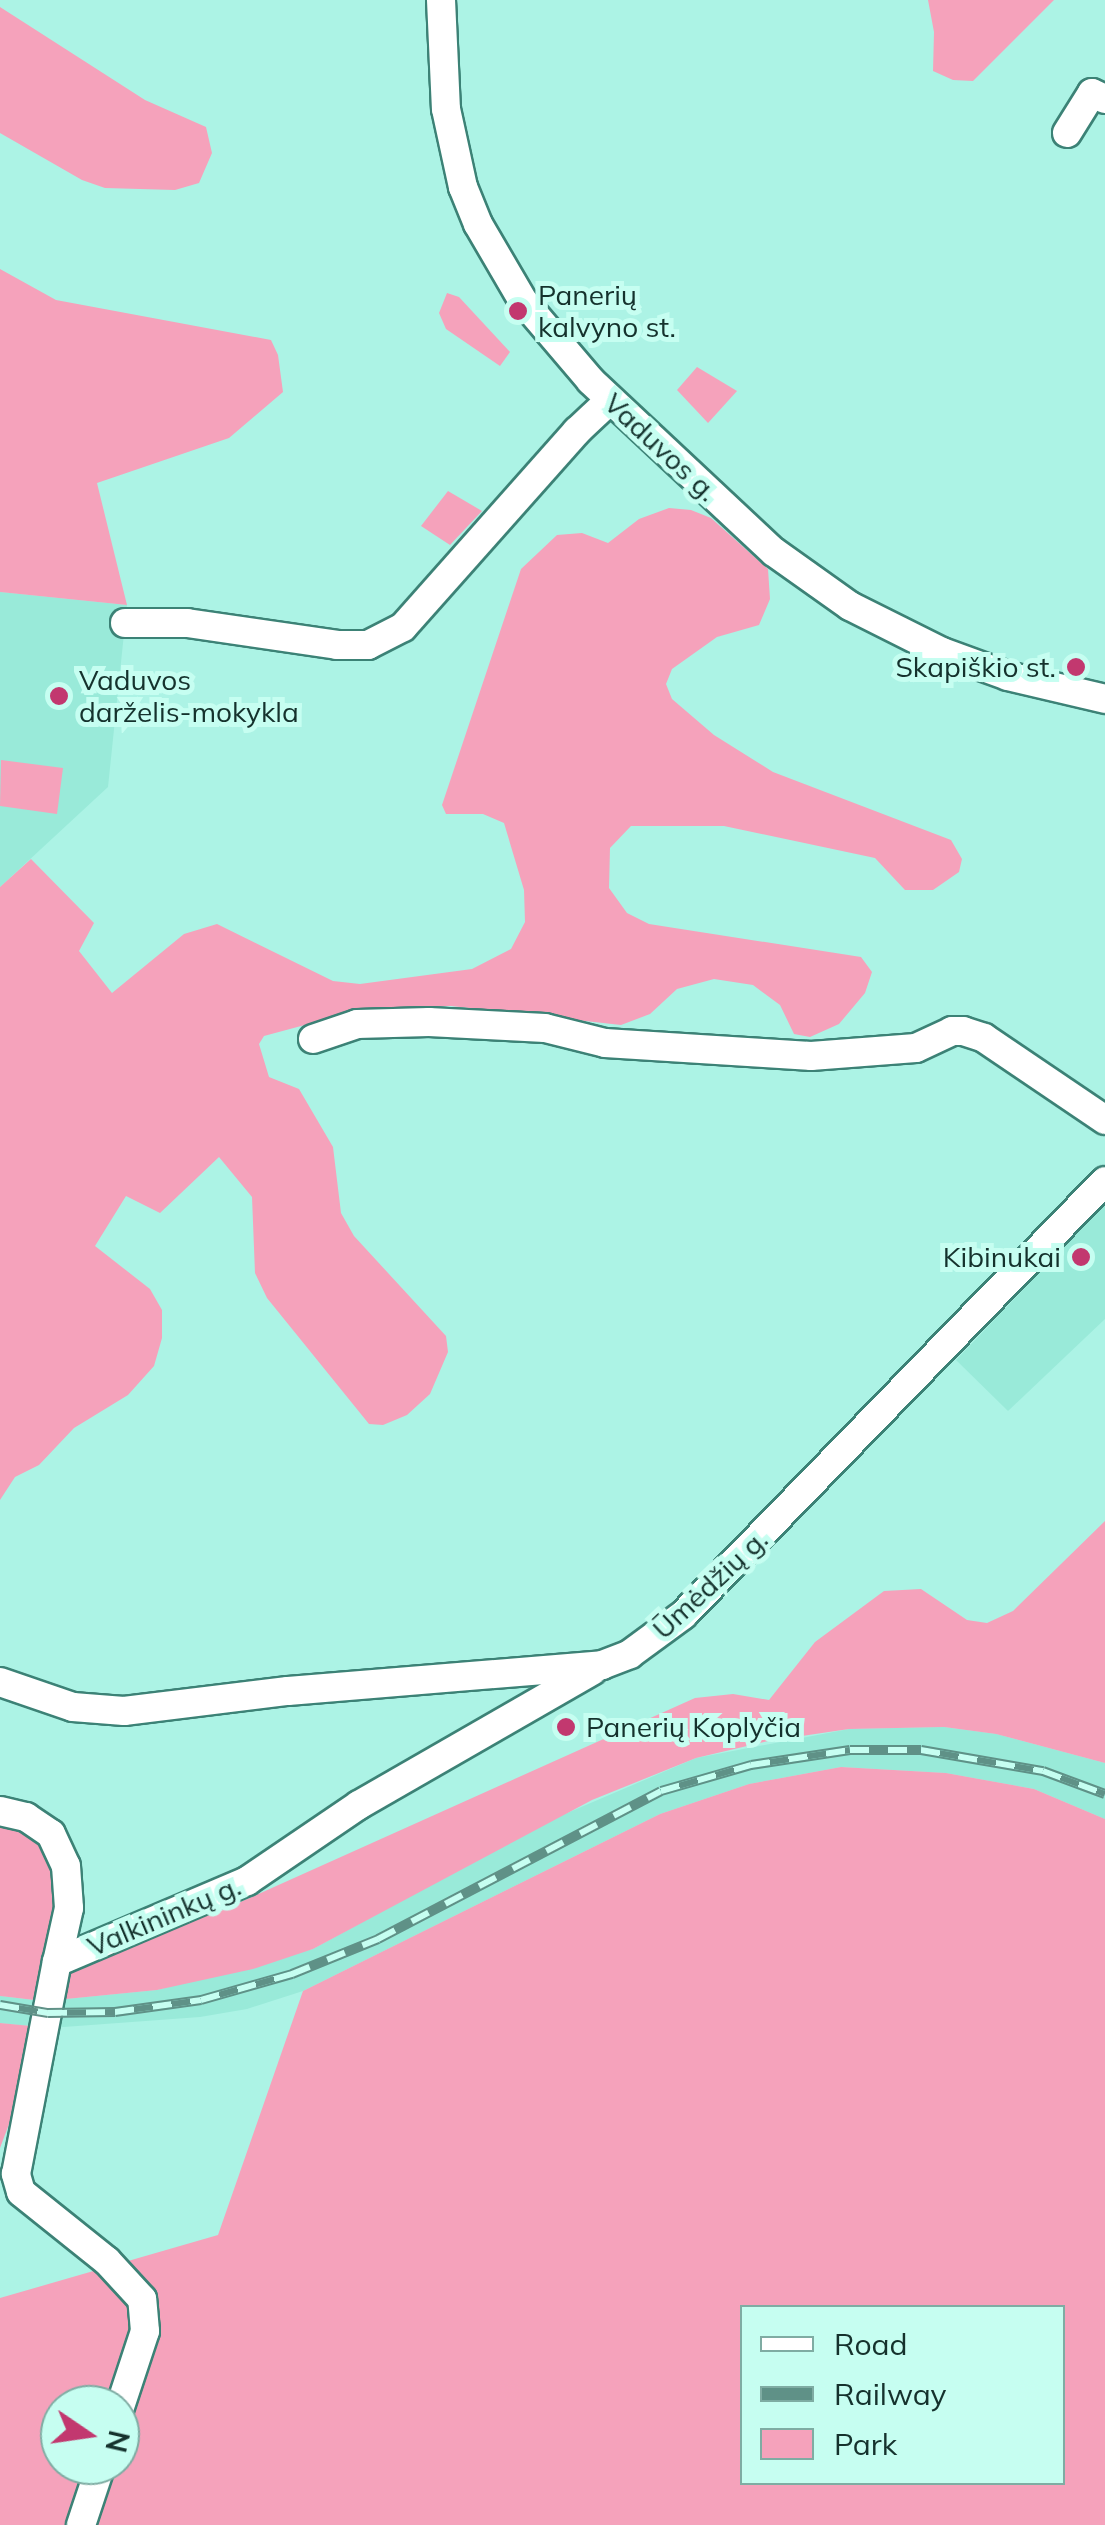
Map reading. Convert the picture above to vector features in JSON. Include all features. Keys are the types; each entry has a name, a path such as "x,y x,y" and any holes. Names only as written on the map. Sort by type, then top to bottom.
{"street":[{"name":"Vaduvos g.","path":"441,0 446,109 463,187 478,224 541,326 610,400 774,552 850,606 958,658 1008,676 1105,698"},
{"path":"1067,133 1092,93 1105,100"},
{"path":"125,624 187,623 368,646 403,627 610,400"},
{"path":"312,1038 357,1024 429,1022 545,1028 606,1042 812,1056 916,1048 963,1031 984,1038 1105,1120"},
{"name":"Ūmėdžių g.","path":"0,1682 73,1707 124,1711 288,1692 602,1665 630,1654 673,1625 942,1353 1105,1181"},
{"name":"Valkininkų g.","path":"127,2385 145,2331 142,2299 108,2261 10,2200 57,1962 248,1881 359,1805 602,1665"},
{"path":"0,1811 26,1817 52,1834 66,1866 69,1908 57,1962"},
{"path":"81,2525 94,2485"}],"shaded area":[{"name":"Vaduvos darželis-mokykla","path":"0,592 127,605 108,787 0,887"},
{"path":"1105,1204 1105,1319 1008,1411 956,1360"},
{"path":"944,1727 996,1734 1105,1763 1105,1819 1034,1789 946,1773 841,1767 749,1784 660,1814 303,1991 247,2009 200,2017 50,2028 56,2000 157,1990 313,1949 546,1822 696,1758 849,1729"},
{"path":"0,1996 43,2001 37,2027 0,2023"}],"green space":[{"path":"928,0 1054,0 973,81 953,80 933,71 934,32"},
{"path":"0,7 145,100 206,127 212,153 199,183 175,190 105,188 82,180 0,133"},
{"path":"0,269 56,300 271,340 278,355 283,392 229,438 97,483 127,605 0,592"},
{"path":"447,293 459,297 510,352 500,366 446,329 439,313"},
{"path":"697,367 737,391 708,423 677,390"},
{"path":"448,491 482,511 450,545 421,526"},
{"path":"669,508 691,510 711,518 768,569 770,599 759,625 717,637 672,669 666,684 672,699 714,735 773,772 951,840 962,859 959,872 933,890 905,890 875,858 724,826 631,826 610,848 609,888 627,913 649,924 861,957 872,972 865,993 839,1024 810,1037 794,1034 780,1005 753,985 714,979 677,989 650,1014 621,1025 451,1006 409,1007 364,1009 264,1036 259,1044 269,1077 299,1089 333,1147 341,1213 354,1236 446,1336 448,1352 430,1394 407,1415 383,1425 369,1424 267,1298 255,1273 252,1197 219,1157 160,1213 126,1196 95,1246 150,1289 162,1310 162,1338 154,1366 128,1395 74,1428 39,1465 15,1477 0,1500 0,887 31,859 94,923 79,951 112,993 184,934 217,924 333,981 360,984 472,969 511,949 525,922 524,890 504,823 483,814 446,814 442,805 521,569 557,535 582,533 608,543 639,519"},
{"path":"1,760 63,768 57,814 0,806"},
{"path":"1105,1521 1105,1763 996,1734 944,1727 849,1729 768,1741 696,1758 592,1800 313,1949 253,1969 157,1990 56,2000 58,1985 80,1958 227,1908 695,1698 733,1694 769,1700 815,1642 884,1591 921,1589 967,1620 987,1623 1013,1611"},
{"path":"841,1767 946,1773 1034,1789 1105,1819 1105,2525 0,2525 0,2298 218,2235 303,1991 660,1814 749,1784"},
{"path":"0,1820 12,1821 51,1848 58,1906 43,2001 0,1996"},
{"path":"0,2023 31,2026 20,2095 0,2148"}],"railway":[{"path":"0,2005 48,2013 115,2012 201,2000 292,1974 378,1939 661,1791 751,1765 850,1750 921,1750 1043,1771 1105,1794"}],"place":[{"name":"Panerių kalvyno st.","path":"518,311"},
{"name":"Skapiškio st.","path":"1076,667"},
{"name":"Vaduvos darželis-mokykla","path":"59,696"},
{"name":"Kibinukai","path":"1081,1257"},
{"name":"Panerių Koplyčia","path":"566,1727"}]}
